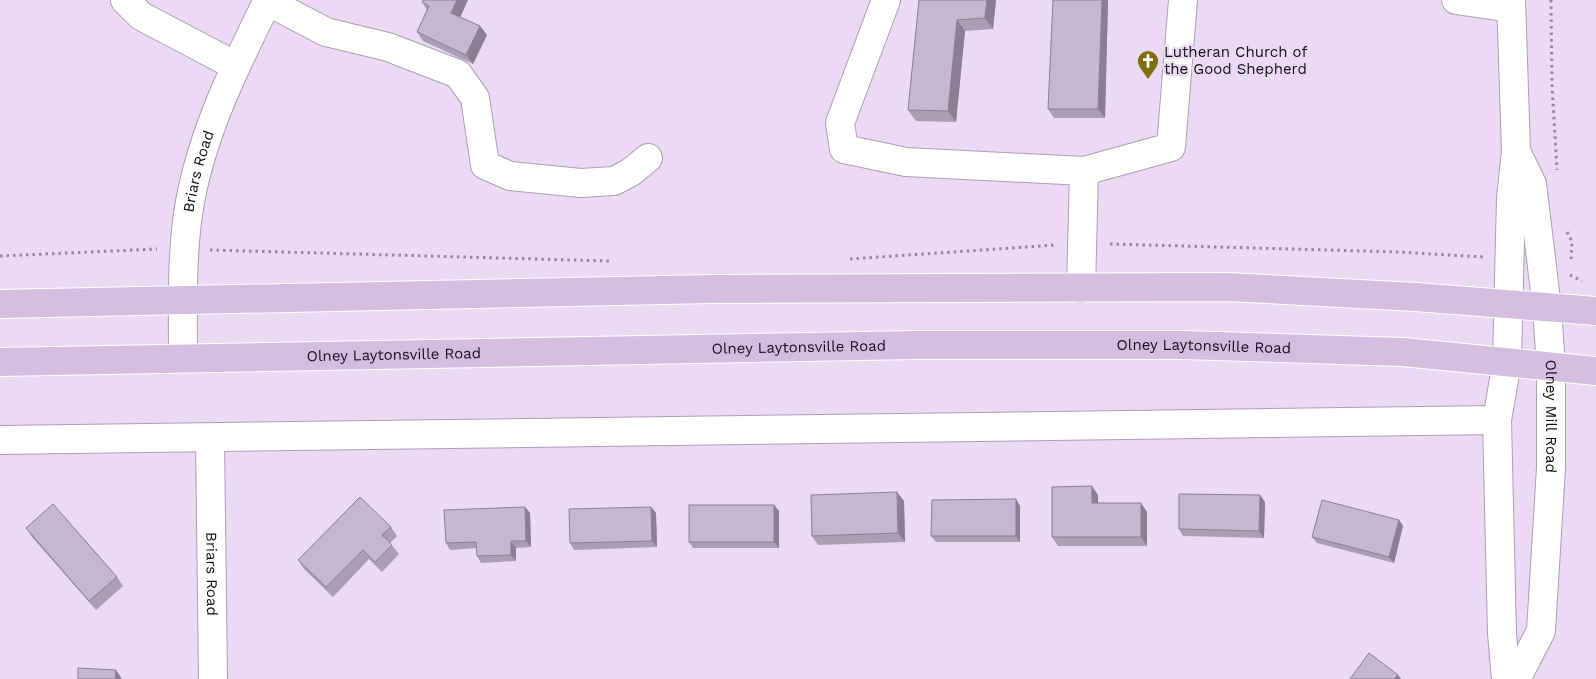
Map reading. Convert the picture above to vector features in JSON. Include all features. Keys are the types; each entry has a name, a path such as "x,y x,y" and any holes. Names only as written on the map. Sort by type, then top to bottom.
{"main road":[{"path":"0,304 713,289 1228,287 1416,297 1510,306 1596,311"},
{"name":"Olney Laytonsville Road","path":"0,362 916,345 1154,345 1403,352 1596,371"}],"street":[{"path":"125,0 141,16 151,22 236,66"},
{"path":"886,0 840,123 844,149 906,162 1084,171 1171,148 1183,0"},
{"path":"1456,0 1511,4"},
{"path":"267,1 326,32 388,47 458,74 475,98 485,165 510,176 581,183 614,181 631,172 648,158"},
{"name":"Briars Road","path":"183,358 185,250 190,202 204,145 236,66 267,1"},
{"name":"Olney Mill Road","path":"1506,679 1502,632 1497,420 1508,362 1511,198 1516,151 1511,4"},
{"name":"Olney Mill Road","path":"1516,151 1532,184 1547,308 1551,367 1551,468 1541,631 1516,679"},
{"path":"1082,288 1084,171"},
{"path":"0,440 210,439 1497,420"},
{"name":"Briars Road","path":"210,439 213,679"}],"path":[{"path":"1552,0 1552,86 1558,180"},
{"path":"1564,226 1572,242 1571,275"},
{"path":"843,259 1021,246 1131,243 1389,252 1510,260"},
{"path":"0,256 138,248 613,262"},
{"path":"1542,268 1571,275 1587,283"}],"building":[{"path":"423,0 457,0 451,13 480,26 466,55 417,32 429,6 422,2"},
{"path":"919,0 987,0 985,18 957,20 948,111 908,110"},
{"path":"1053,0 1102,0 1098,109 1048,109"},
{"path":"1092,486 1092,503 1141,503 1141,537 1052,537 1052,487"},
{"path":"897,492 898,533 812,536 811,495"},
{"path":"1179,494 1260,495 1259,531 1179,529"},
{"path":"360,497 391,527 382,535 392,545 375,562 363,550 326,587 298,560"},
{"path":"1016,499 1016,536 931,536 932,500"},
{"path":"1322,500 1399,520 1389,557 1312,537"},
{"path":"53,504 117,577 89,601 26,528"},
{"path":"689,505 774,505 774,542 689,542"},
{"path":"525,507 526,541 511,541 511,555 477,556 476,542 446,543 444,510"},
{"path":"651,507 652,541 570,543 569,509"},
{"path":"1369,653 1398,675 1394,679 1350,679"},
{"path":"78,668 116,670 115,679 78,679"}],"place":[{"name":"Lutheran Church of the Good Shepherd","path":"1148,80"}]}
